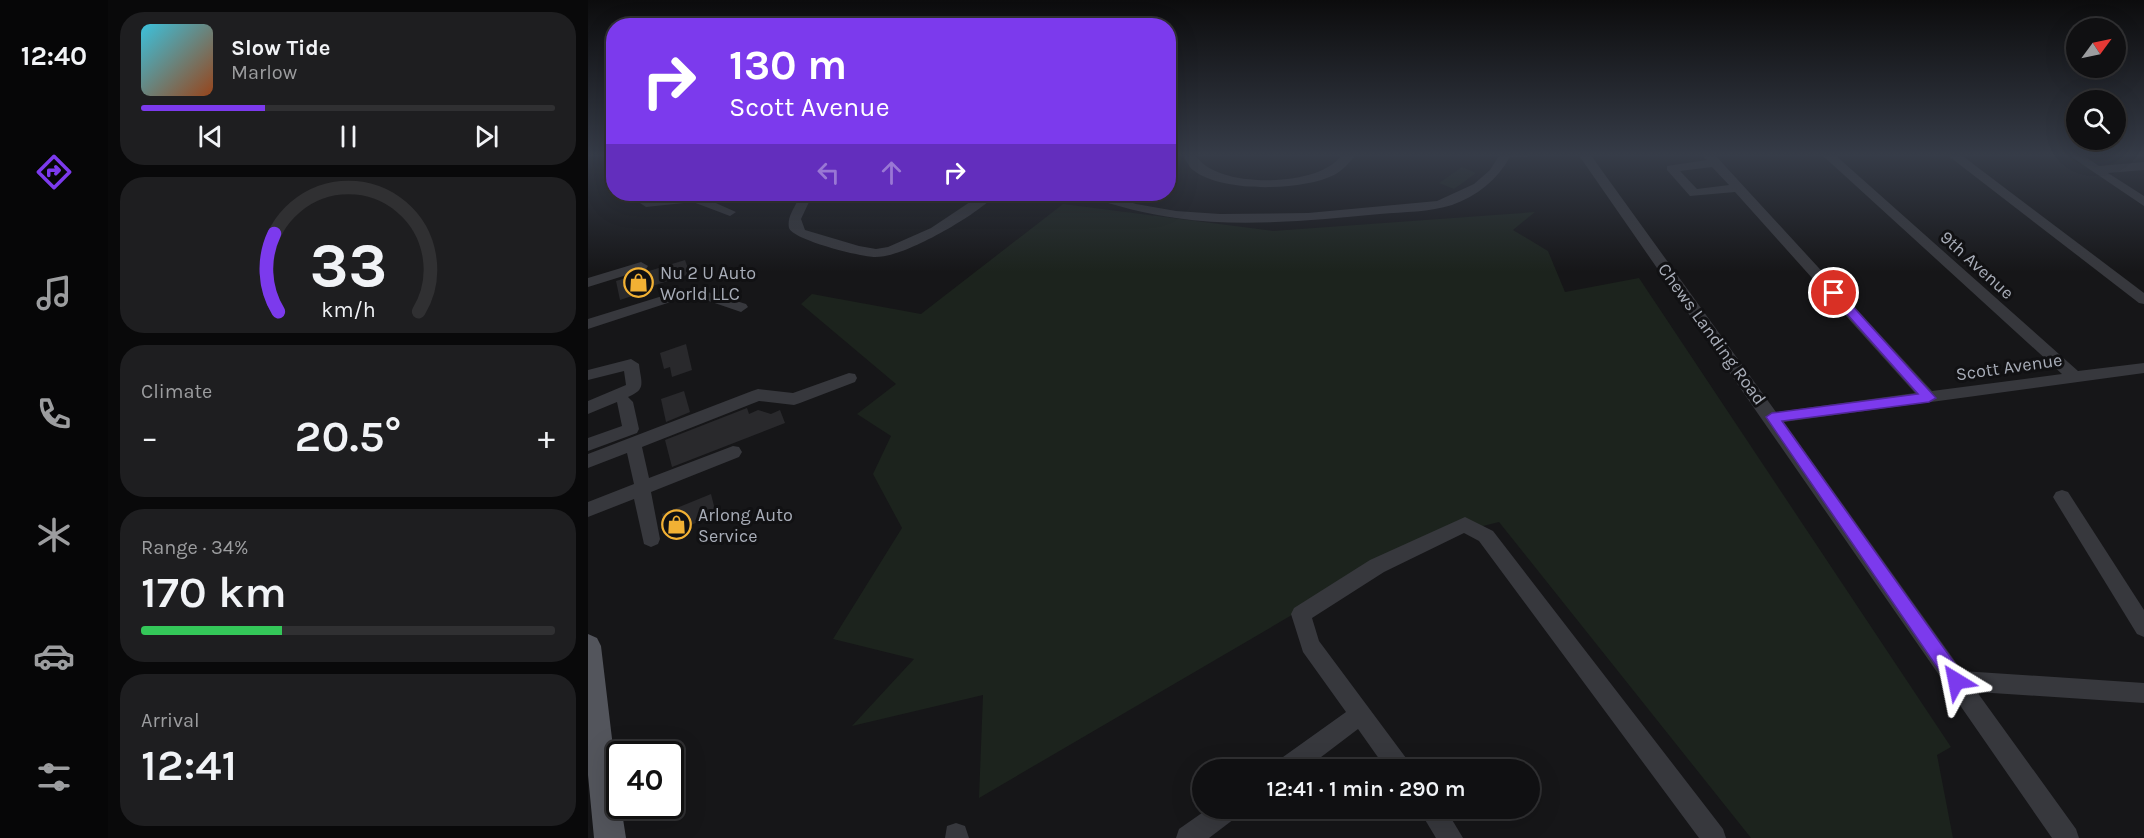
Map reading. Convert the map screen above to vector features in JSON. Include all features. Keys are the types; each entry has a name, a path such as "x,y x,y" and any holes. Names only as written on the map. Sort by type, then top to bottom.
{"main road":[{"path":"588,646 590,680 610,838"}],"street":[{"path":"1112,201 1149,211 1217,217 1270,218 1438,205 1455,201 1468,193"},
{"name":"Chews Landing Road","path":"1612,193 2067,838"},
{"path":"1743,193 1929,398"},
{"name":"9th Avenue","path":"1870,193 2076,378"},
{"path":"2003,193 2144,300"},
{"path":"646,203 665,201"},
{"path":"702,201 730,212"},
{"path":"803,201 795,219 796,229 800,233 876,253 916,240 979,201"},
{"path":"588,283 641,266"},
{"path":"588,324 689,293 701,294 741,308"},
{"path":"588,375 631,364 634,388 588,408"},
{"name":"Scott Avenue","path":"1772,417 2144,368"},
{"path":"588,461 758,395 794,399 849,378"},
{"path":"588,446 631,429 625,402"},
{"path":"633,443 651,540"},
{"path":"588,510 641,484 733,452"},
{"path":"2062,497 2144,628"},
{"path":"1393,759 1310,645 1301,614 1377,566 1465,524 1486,536 1714,838"},
{"path":"1956,681 2144,693"},
{"path":"1299,759 1361,714"},
{"path":"1188,838 1215,819"},
{"path":"1438,819 1452,838"}],"shaded area":[{"path":"1063,204 1273,231 1535,212 1513,230 1548,251 1565,292 1639,278 1951,747 1937,755 1953,838 1751,838 1499,522 1415,543 979,798 983,695 852,726 914,659 833,639 902,528 873,474 891,436 857,414 896,384 801,304 812,294 921,314"}],"building":[{"name":"Nu 2 U Auto World LLC","path":"685,260 690,274 646,288 647,291 620,300 616,281"},
{"path":"686,344 692,370 672,377 670,367 664,369 660,353"},
{"path":"684,391 690,412 666,422 661,399"},
{"path":"747,408 749,414 758,410 771,414 780,410 785,423 672,467 665,440"},
{"name":"Arlong Auto Service","path":"711,494 716,514 666,536 662,514"}],"place":[{"name":"Nu 2 U Auto World LLC","path":"639,283"},
{"name":"Arlong Auto Service","path":"677,525"}],"route":[{"path":"1834,293 1929,398 1772,417 1956,681"}]}
